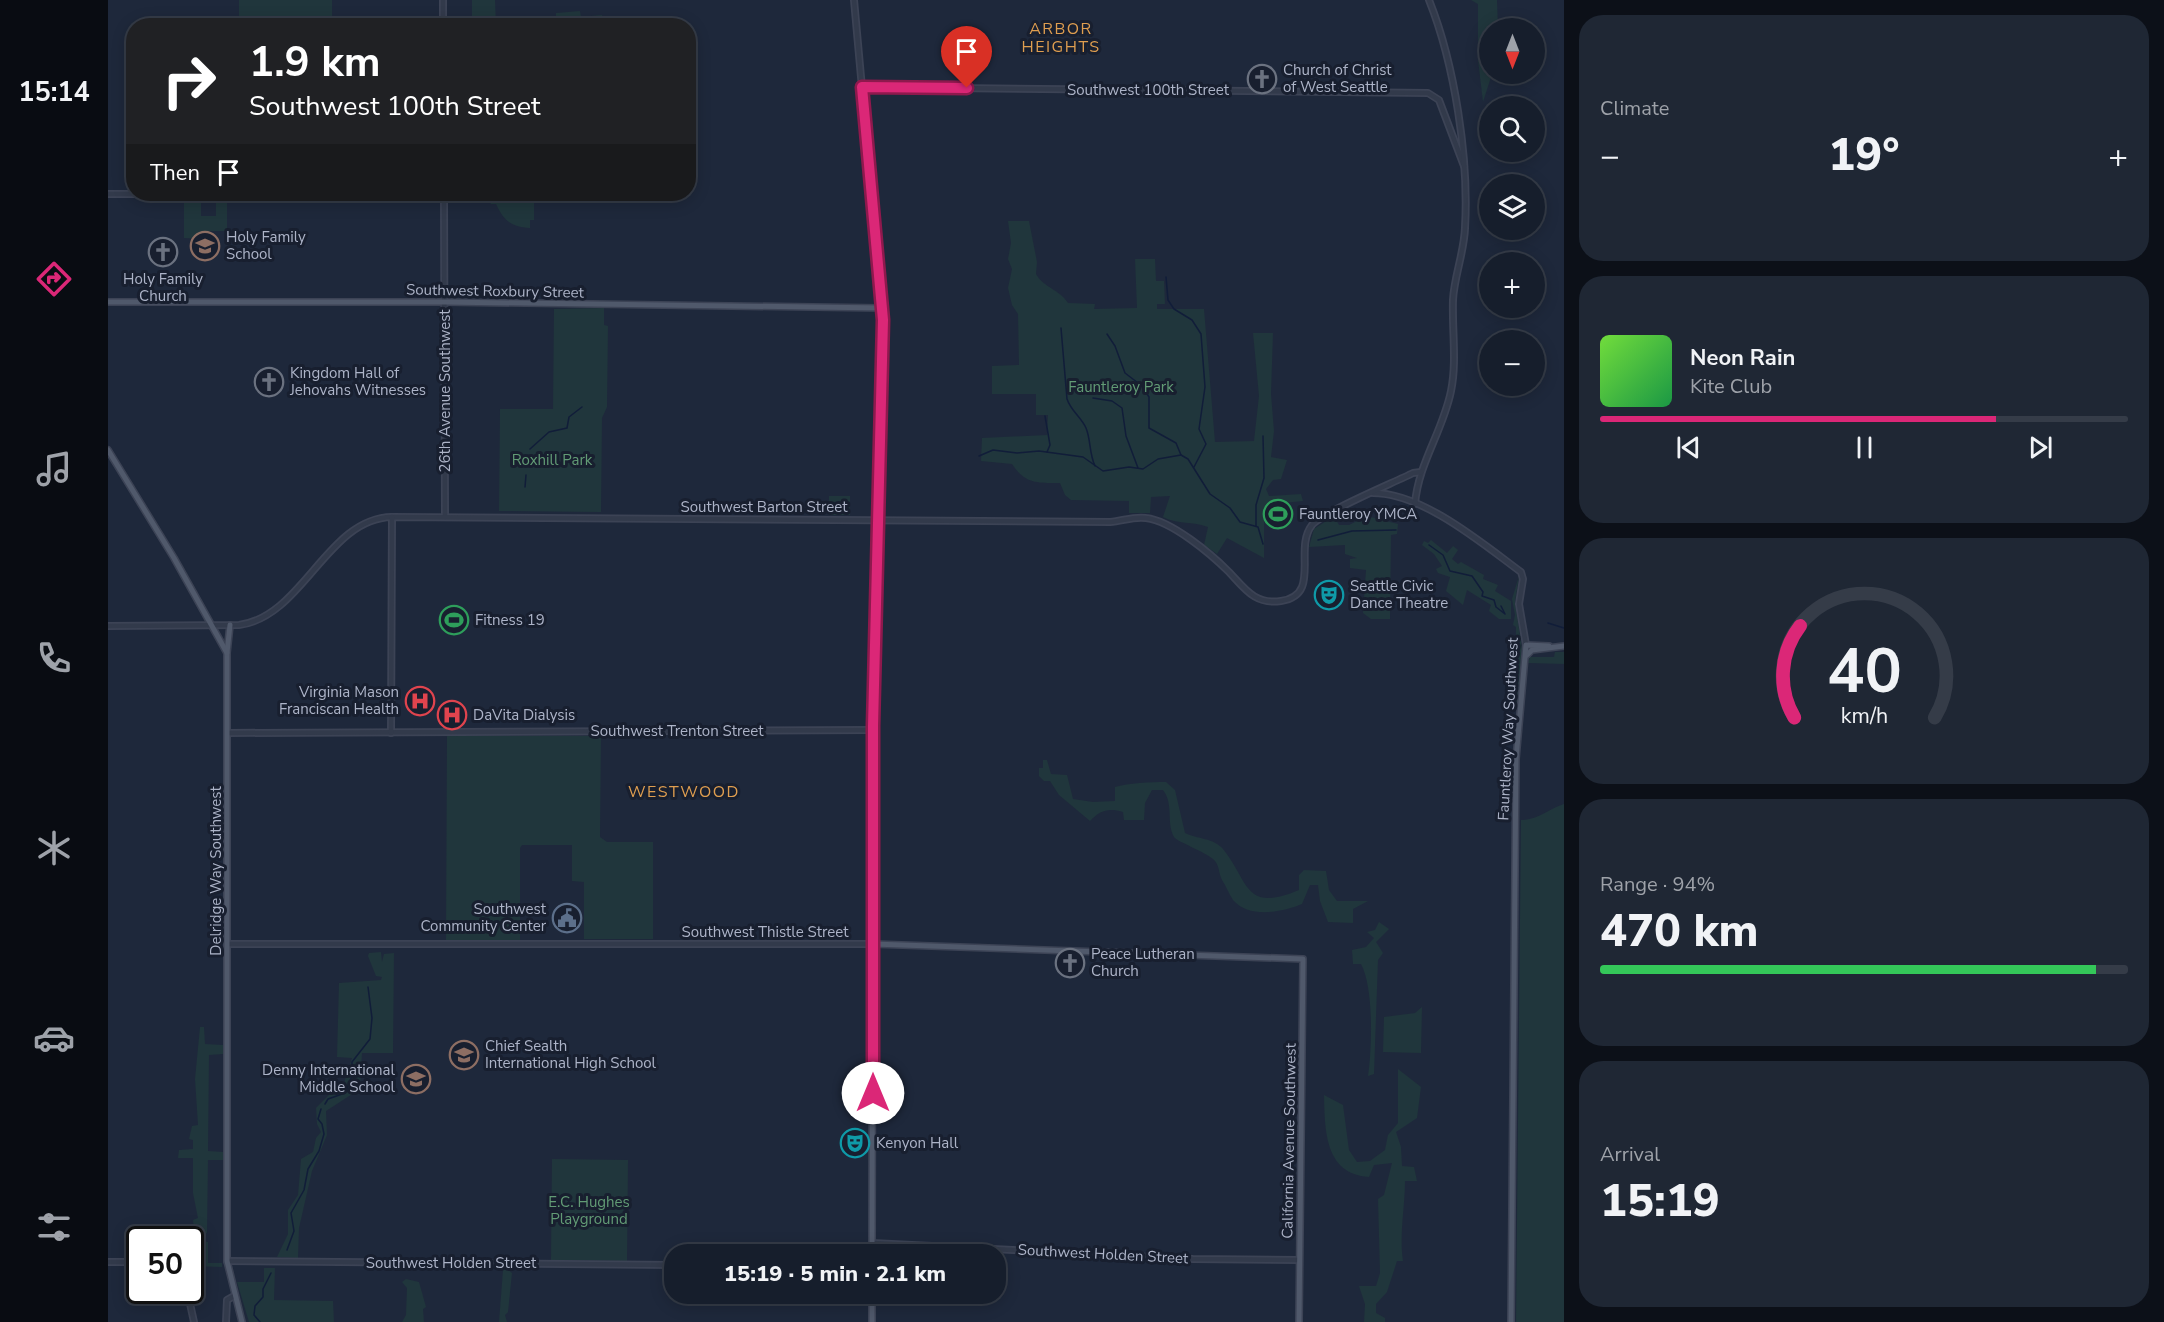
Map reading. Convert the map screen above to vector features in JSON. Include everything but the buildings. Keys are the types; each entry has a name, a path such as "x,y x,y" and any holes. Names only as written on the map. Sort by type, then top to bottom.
{"main road":[{"name":"Southwest Roxbury Street","path":"108,302 445,302 882,308"},
{"path":"872,1243 873,730 882,308"},
{"name":"Delridge Way Southwest","path":"108,450 227,652 227,1261 242,1322"},
{"path":"227,652 230,625"},
{"path":"1526,645 1564,646"},
{"name":"Fauntleroy Way Southwest","path":"1511,1322 1516,759 1526,645"},
{"path":"1526,658 1532,650 1551,646"},
{"name":"Southwest Thistle Street","path":"873,944 1303,959"},
{"name":"California Avenue Southwest","path":"1299,1322 1303,959"},
{"path":"872,1304 872,1322"}],"street":[{"path":"443,0 443,18"},
{"path":"854,0 882,308"},
{"path":"1371,494 1415,504 1421,472 1450,393 1454,373 1454,292 1465,230 1464,166 1445,43 1429,0"},
{"name":"Southwest 100th Street","path":"862,87 1433,94 1439,100 1459,144"},
{"path":"108,194 126,194"},
{"name":"26th Avenue Southwest","path":"444,201 445,517"},
{"path":"1371,494 1421,472"},
{"name":"Southwest Barton Street","path":"230,625 257,621 269,615 361,525 375,519 392,517 1110,522 1144,518 1163,522 1216,560 1249,594 1260,601 1274,602 1293,598 1302,590 1305,578 1307,533 1316,521 1371,494"},
{"name":"Fauntleroy Way Southwest","path":"1415,504 1452,521 1521,572 1524,579 1519,607 1526,645"},
{"path":"391,733 392,517"},
{"path":"108,626 230,625"},
{"name":"Southwest Trenton Street","path":"228,733 873,730"},
{"name":"Southwest Thistle Street","path":"228,944 873,944"},
{"name":"Southwest Holden Street","path":"872,1243 1193,1259 1299,1260"},
{"name":"Southwest Holden Street","path":"227,1261 664,1265"},
{"path":"108,1262 126,1262"},
{"path":"226,1322 227,1300 234,1296"},
{"path":"190,1304 194,1322"}],"green space":[{"path":"239,0 332,0 332,18 239,18"},
{"path":"472,0 495,0 496,18 472,18"},
{"path":"1471,0 1497,0 1498,18 1479,18 1479,68 1478,60 1478,4"},
{"path":"580,11 581,17 602,15 602,18 556,18 556,13"},
{"path":"1481,84 1489,84 1485,96 1482,96"},
{"path":"184,201 201,201 201,216 216,216 216,201 227,201 227,231 205,231 205,239 184,238"},
{"path":"489,201 534,201 534,220 530,220 530,228 518,226 509,222 502,215 496,204 491,204"},
{"name":"Fauntleroy Park","path":"1008,221 1029,221 1037,262 1036,274 1068,303 1095,304 1094,309 1137,308 1135,259 1155,259 1156,281 1164,281 1165,304 1157,304 1157,309 1204,309 1215,442 1254,441 1259,396 1253,333 1273,333 1271,394 1274,431 1271,457 1287,460 1281,479 1273,480 1266,489 1269,496 1301,494 1303,501 1283,503 1284,506 1264,510 1264,558 1227,538 1217,554 1204,545 1208,527 1163,517 1170,496 1151,497 1150,513 1129,513 1129,501 1071,500 1065,495 1060,483 1032,481 1017,471 1012,464 981,461 982,438 1047,435 1048,415 1036,415 1036,394 992,394 992,366 1019,365 1018,314 1012,305 1008,288 1012,269 1008,259 1011,243"},
{"name":"Roxhill Park","path":"604,308 604,325 608,326 607,407 602,418 601,512 499,511 500,409 553,409 554,309"},
{"path":"829,496 850,496 850,515 829,515"},
{"path":"1334,516 1339,525 1349,525 1367,516 1398,524 1397,534 1391,535 1390,619 1371,619 1363,613 1366,570 1350,568 1350,559 1357,558 1345,554 1345,545 1309,547 1314,529"},
{"path":"1431,540 1447,553 1453,546 1458,550 1452,559 1484,575 1483,579 1498,585 1495,591 1511,601 1511,619 1499,619 1489,611 1491,605 1467,590 1463,605 1446,591 1450,577 1438,573 1436,569 1442,566 1434,554 1422,545 1424,541 1428,543"},
{"path":"1519,576 1515,602 1522,649 1516,714 1516,627 1513,625 1515,615 1512,599"},
{"path":"1555,652 1564,652 1564,664 1528,663 1531,654 1531,657 1554,657"},
{"path":"447,736 601,736 600,837 607,842 653,842 653,939 584,939 584,882 572,881 572,845 522,845 520,848 520,940 446,940"},
{"path":"1043,760 1047,760 1051,774 1067,775 1073,799 1093,802 1115,801 1115,787 1166,782 1175,790 1185,833 1219,845 1232,861 1250,891 1258,896 1268,898 1299,890 1299,875 1304,870 1326,871 1329,890 1337,901 1368,901 1353,909 1353,923 1328,922 1320,901 1318,885 1310,885 1302,904 1294,907 1266,912 1248,910 1233,900 1213,859 1174,837 1170,826 1168,801 1163,790 1152,790 1145,803 1144,820 1124,820 1123,812 1109,810 1101,812 1090,821 1059,795 1050,781 1044,781 1039,776 1039,768 1043,768"},
{"path":"1564,804 1564,1322 1516,1322 1521,820 1538,816"},
{"path":"1379,922 1389,929 1376,942 1383,953 1378,960 1374,1074 1368,1076 1371,1035 1370,1003 1365,975 1361,964 1353,964 1352,950 1366,947 1374,938 1367,932 1375,930"},
{"path":"381,952 382,962 384,954 394,953 393,1053 362,1053 360,1089 326,1111 327,1135 312,1171 299,1228 298,1258 277,1257 288,1234 288,1210 298,1195 301,1159 313,1152 316,1138 321,1132 317,1124 316,1108 332,1092 343,1086 352,1058 337,1057 339,983 381,980 382,977 376,976 368,956 369,953"},
{"path":"1422,1007 1421,1053 1383,1052 1384,1017 1415,1013"},
{"path":"200,1027 204,1027 205,1044 223,1045 223,1054 209,1055 208,1151 223,1152 223,1160 208,1160 207,1233 204,1234 204,1226 194,1226 193,1220 198,1218 193,1193 193,1158 178,1158 179,1150 193,1149 193,1140 189,1139 192,1126 198,1125 195,1079"},
{"path":"1398,1069 1421,1087 1417,1118 1396,1132 1401,1147 1402,1166 1414,1167 1417,1181 1405,1181 1403,1261 1397,1261 1387,1292 1376,1304 1376,1313 1385,1318 1385,1322 1364,1322 1365,1304 1359,1286 1376,1286 1380,1273 1378,1199 1384,1195 1392,1163 1374,1165 1369,1177 1354,1174 1343,1168 1335,1159 1330,1148 1325,1122 1324,1095 1343,1105 1349,1150 1357,1162 1370,1161 1385,1150 1388,1135 1398,1123"},
{"name":"E.C. Hughes Playground","path":"552,1159 628,1160 627,1261 551,1260"},
{"path":"204,1241 208,1242 208,1263 222,1263 222,1267 204,1266"},
{"path":"264,1268 275,1268 274,1300 333,1301 334,1322 249,1322 237,1282 264,1282"},
{"path":"506,1268 512,1273 508,1312 505,1315 507,1322 499,1322 503,1270"},
{"path":"406,1279 419,1282 426,1307 423,1309 424,1322 402,1322 406,1315 407,1288 402,1282"}],"waterway":[{"path":"1166,277 1168,300 1174,309 1192,320 1201,334 1205,387 1199,429 1206,444 1194,467"},
{"path":"1061,328 1067,399 1086,428 1095,466"},
{"path":"1107,334 1115,346 1125,373 1142,386 1149,397 1149,428 1176,443 1181,455"},
{"path":"1093,398 1112,401 1122,408 1126,436 1138,468"},
{"path":"530,449 549,432 567,428 569,417 582,407"},
{"path":"1045,416 1050,445 1047,452"},
{"path":"1256,526 1256,505 1264,478 1263,436"},
{"path":"979,456 993,450 1017,453 1039,451 1083,457 1103,471 1129,467 1143,469 1158,459 1181,455 1188,459 1210,494 1230,508 1240,522 1258,527 1263,544"},
{"path":"525,466 526,460"},
{"path":"525,487 526,475"},
{"path":"1318,540 1352,531 1396,530"},
{"path":"1429,545 1443,555 1450,571 1472,576 1483,592 1482,596 1494,600 1496,607 1505,614 1501,606"},
{"path":"1548,623 1564,628"},
{"path":"325,1104 328,1099 345,1093 352,1076 352,1062 370,1039 372,1018 368,987"},
{"path":"287,1250 294,1231 291,1213 304,1190 308,1169 319,1151 324,1134 322,1124 318,1119 321,1109"},
{"path":"260,1322 254,1315 255,1306 263,1297 263,1289 271,1273"}],"place":[{"name":"Church of Christ of West Seattle","path":"1262,79"},
{"name":"Holy Family School","path":"205,246"},
{"name":"Holy Family Church","path":"163,252"},
{"name":"Kingdom Hall of Jehovahs Witnesses","path":"269,382"},
{"name":"Fauntleroy YMCA","path":"1278,514"},
{"name":"Seattle Civic Dance Theatre","path":"1329,595"},
{"name":"Fitness 19","path":"454,620"},
{"name":"Virginia Mason Franciscan Health","path":"420,701"},
{"name":"DaVita Dialysis","path":"452,715"},
{"name":"Southwest Community Center","path":"567,918"},
{"name":"Peace Lutheran Church","path":"1070,963"},
{"name":"Chief Sealth International High School","path":"464,1055"},
{"name":"Denny International Middle School","path":"416,1079"},
{"name":"Kenyon Hall","path":"855,1143"}],"district":[{"name":"ARBOR HEIGHTS","path":"1061,38"},
{"name":"WESTWOOD","path":"684,792"}],"route":[{"path":"873,1093 874,625 883,320 862,87 967,88"}]}
